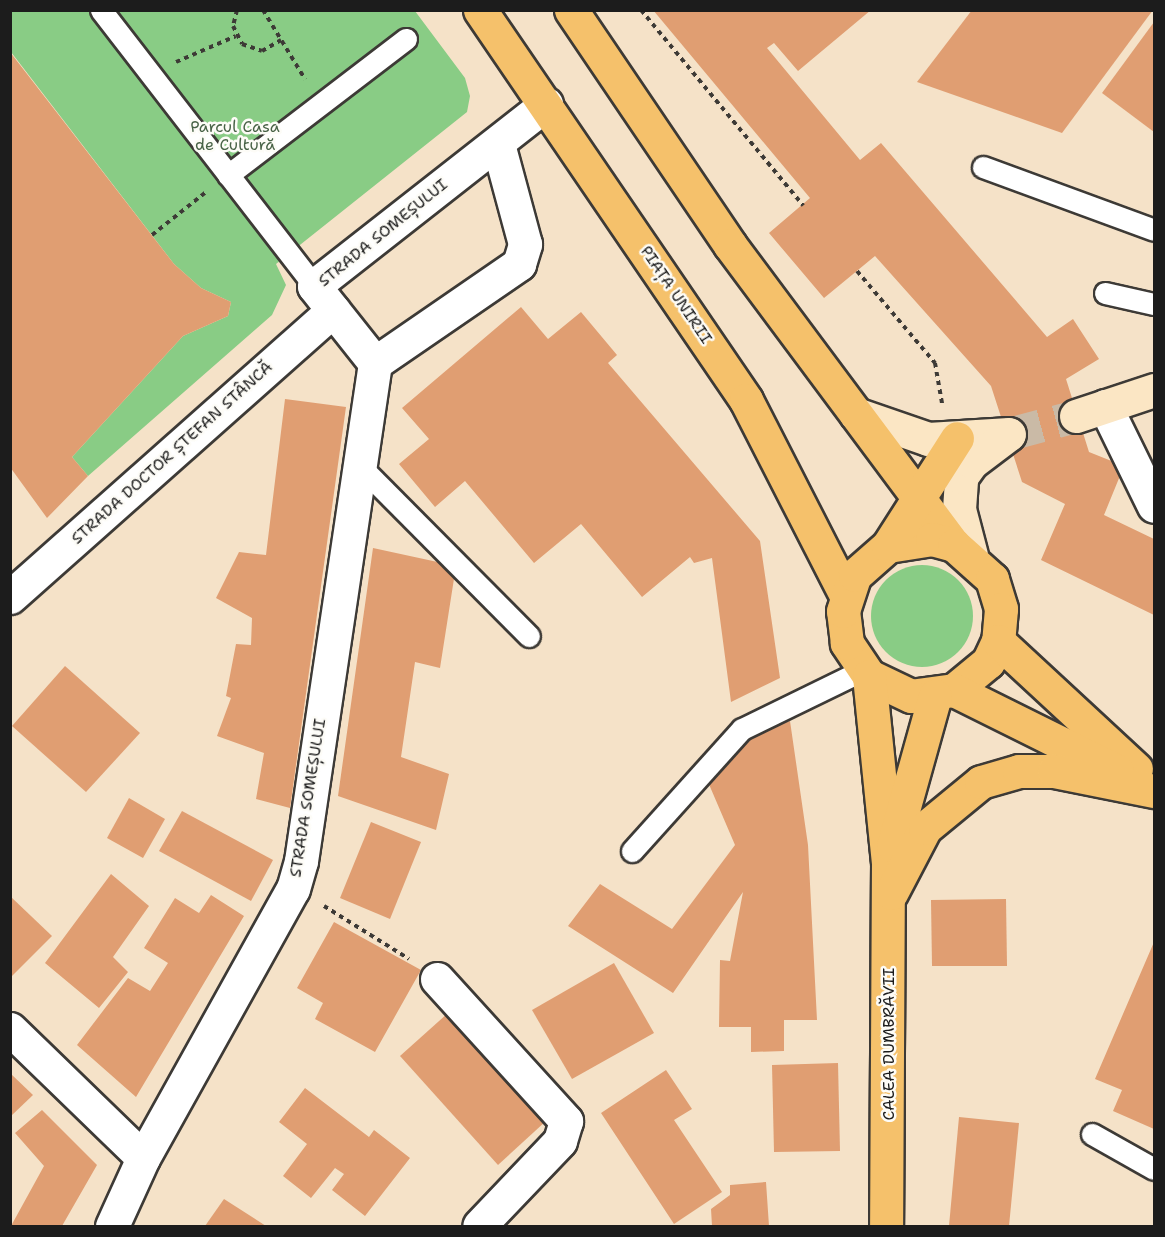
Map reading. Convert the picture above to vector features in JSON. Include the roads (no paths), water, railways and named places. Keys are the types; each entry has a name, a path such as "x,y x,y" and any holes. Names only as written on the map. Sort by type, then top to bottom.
{"main road":[{"name":"PIAȚA UNIRII","path":"480,10 746,400 846,596"},
{"path":"571,10 730,245 916,495 998,594 998,641 988,662 945,693"},
{"path":"1091,411 1155,390"},
{"path":"856,414 908,435 957,438 1009,434 972,462 961,477 959,509 962,550"},
{"path":"957,438 916,495 888,546 862,567 846,596 847,643 866,673 889,690 945,693 1155,789"},
{"path":"888,546 932,539 962,550"},
{"path":"998,641 1155,789"},
{"name":"CALEA DUMBRĂVII","path":"866,673 888,862 891,1020 886,1227"},
{"name":"CALEA DUMBRĂVII","path":"888,862 945,693"},
{"path":"887,900 925,828 981,782 1019,771 1054,771 1155,789"}],"street":[{"name":"STRADA SOMEȘULUI","path":"112,1227 143,1158 292,889 375,363 324,298 546,104"},
{"path":"375,363 519,264 525,244 498,144"},
{"name":"STRADA DOCTOR ȘTEFAN STÂNCĂ","path":"10,597 41,571 324,298"},
{"path":"1091,411 1155,506"},
{"path":"437,979 566,1121 560,1142 479,1227"},
{"path":"10,1029 143,1158"}],"lane":[{"path":"101,10 324,298"},
{"path":"228,175 406,39"},
{"path":"983,167 1155,230"},
{"path":"1105,293 1155,304"},
{"path":"359,465 529,636"},
{"path":"632,851 742,729 866,673"},
{"path":"1092,1134 1155,1169"}],"tunnel":[{"path":"1009,434 1076,416"}],"park label":[{"name":"Parcul Casa de Cultură","path":"235,136"}]}
